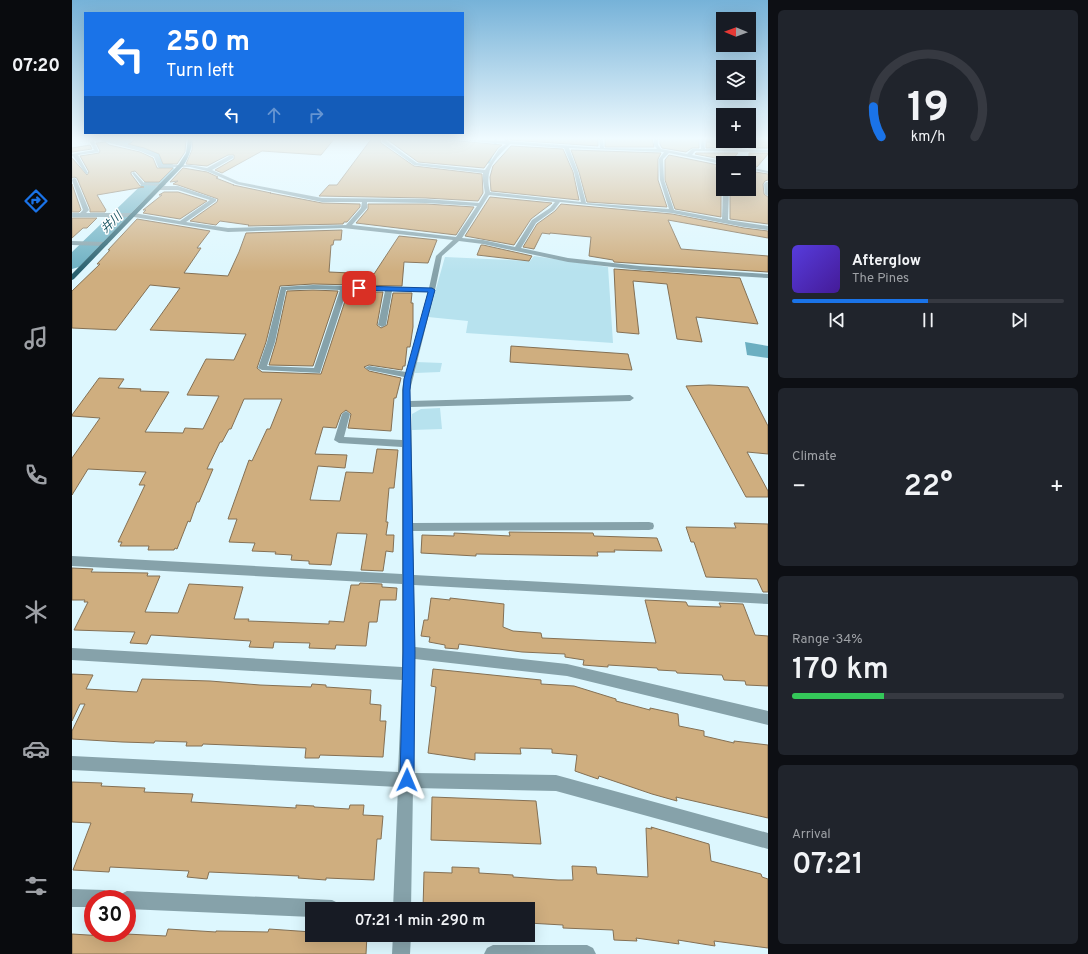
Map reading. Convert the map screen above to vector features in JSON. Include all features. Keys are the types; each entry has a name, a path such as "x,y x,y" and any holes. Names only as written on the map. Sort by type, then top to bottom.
{"main road":[{"path":"73,276 164,183"}],"street":[{"path":"75,183 86,210 81,215"},
{"path":"143,183 144,184 178,188 214,200 180,223"},
{"path":"237,183 322,200 426,201 481,205"},
{"path":"402,902 409,674 408,404 406,390 440,256 442,252 458,239 470,218 481,205 488,193 485,183"},
{"path":"579,183 584,204"},
{"path":"663,183 672,211"},
{"path":"768,183 768,194"},
{"path":"488,193 530,196 584,204 672,211 726,220 744,225 768,228"},
{"path":"726,196 726,220"},
{"path":"348,227 364,208 365,200"},
{"path":"517,250 524,233 540,215 553,209 558,201"},
{"path":"72,215 133,215 228,230 348,227 483,242 568,260 640,268 768,276"},
{"path":"72,243 105,244"},
{"path":"72,252 83,244"},
{"path":"344,288 316,371 262,368 271,342 283,288 344,288 432,290"},
{"path":"382,325 389,289"},
{"path":"369,368 409,375"},
{"path":"408,404 630,398"},
{"path":"346,414 339,440 408,444"},
{"path":"408,527 649,526"},
{"path":"72,561 408,578 768,599"},
{"path":"409,652 567,670 768,718"},
{"path":"72,654 409,674"},
{"path":"72,763 407,780 556,783 768,841"},
{"path":"72,898 84,898"},
{"path":"136,900 305,908"},
{"path":"401,954 402,942"},
{"path":"493,954 588,954"}],"shaded area":[{"path":"534,256 608,267 613,343 466,333 468,321 428,317 445,257 530,261"},
{"path":"745,342 768,346 768,358 747,355"},
{"path":"416,362 442,363 440,372 415,373"},
{"path":"440,408 442,429 412,430 412,414 421,409"}],"building":[{"path":"79,183 137,183 140,186 144,187 97,195 106,210 105,212 90,212"},
{"path":"175,183 228,183 233,185 322,203 360,204 360,207 347,222 344,222 343,224 248,226 249,225 220,221 216,225 190,221 217,202 218,199 173,184"},
{"path":"339,183 482,183 483,193 478,201 426,198 319,196 329,185 337,185"},
{"path":"490,183 575,183 579,200 491,191"},
{"path":"582,183 659,183 667,207 587,202"},
{"path":"666,183 716,183 716,196 721,196 721,217 675,209"},
{"path":"756,183 764,183 764,194 768,197 768,224 730,219 730,196 756,196"},
{"path":"72,184 81,210 79,212 72,212"},
{"path":"164,192 178,192 207,201 180,219 143,213 146,210 143,210"},
{"path":"490,197 552,203 531,219 514,245 465,236"},
{"path":"368,204 426,204 474,207 456,235 356,223 368,209"},
{"path":"561,204 672,214 744,228 768,231 768,238 668,220 681,249 768,256 768,272 614,262 613,260 589,256 591,237 542,233 534,249 523,247 537,224 555,211"},
{"path":"72,218 97,218 87,228 83,228 72,238"},
{"path":"137,219 210,231 197,248 201,248 184,273 228,276 246,233 342,230 341,240 334,240 333,245 331,245 329,272 374,274 399,236 437,240 428,263 404,262 402,286 313,284 280,286 266,342 257,368 262,372 321,374 348,292 383,292 377,325 381,328 387,325 393,293 412,293 411,303 413,303 413,327 410,347 407,347 405,366 403,366 402,370 369,365 364,367 369,371 401,378 396,398 394,398 391,431 348,428 351,414 346,410 341,414 336,428 323,427 315,454 347,455 345,468 318,466 310,500 340,501 346,472 373,473 377,449 398,450 394,488 389,488 386,522 388,522 386,535 394,535 393,552 386,551 383,571 361,570 367,534 337,533 331,565 309,564 309,561 291,560 292,555 275,554 276,552 252,551 255,543 229,542 237,519 228,519 249,460 252,461 267,429 270,429 282,399 244,399 231,429 229,429 222,442 220,442 207,469 213,469 199,502 197,502 190,522 188,521 177,549 148,550 149,546 120,546 122,542 118,542 145,485 139,485 146,472 88,469 72,495 72,458 100,418 72,415 99,378 124,379 118,388 141,389 140,391 169,392 145,432 183,433 185,428 203,429 219,396 187,395 206,359 234,360 246,334 150,330 180,288 150,285 116,330 72,328 72,291 100,264 97,264"},
{"path":"481,245 532,256 529,261 477,255"},
{"path":"614,269 740,278 758,324 696,317 702,342 677,339 667,284 633,281 639,334 617,332"},
{"path":"287,291 338,291 313,366 269,365 276,342"},
{"path":"511,346 628,354 632,370 510,362"},
{"path":"709,385 748,387 768,426 768,454 747,452 768,491 768,497 746,497 686,386"},
{"path":"734,523 768,524 768,592 763,592 757,579 706,577 694,542 691,542 686,527 736,528"},
{"path":"509,532 593,533 594,536 657,538 662,551 614,550 615,552 597,552 598,556 476,554 476,556 421,553 422,535 454,536 454,533 510,536"},
{"path":"72,568 93,569 91,572 148,573 147,576 160,576 145,612 178,613 189,584 243,587 234,619 249,619 248,621 329,624 329,621 344,622 351,585 359,585 360,583 382,584 382,587 397,588 396,600 380,600 377,622 369,622 366,646 336,645 335,649 309,648 310,643 274,642 273,648 249,647 251,641 151,635 147,644 130,643 135,632 74,630 88,602 84,602 85,600 72,600"},
{"path":"431,598 450,600 450,598 504,604 503,627 513,631 541,633 542,638 656,643 645,600 686,602 688,606 721,607 719,603 743,604 755,635 768,636 768,686 746,685 745,681 724,680 722,675 677,673 676,671 658,670 657,668 583,665 584,660 565,657 565,654 522,652 459,644 458,649 445,648 445,645 429,642 430,637 421,636 424,620 428,620"},
{"path":"433,669 541,680 541,684 574,686 616,699 616,701 650,710 650,708 678,714 679,726 704,731 704,736 734,743 734,741 768,745 768,818 676,797 677,801 599,776 598,779 575,771 577,755 552,753 552,749 520,748 521,754 475,753 475,760 428,753 436,687 431,686"},
{"path":"72,674 93,675 86,689 137,692 142,679 210,681 311,687 312,684 326,685 326,687 371,690 370,704 381,705 380,721 386,721 383,757 320,755 319,758 305,758 306,748 203,744 202,746 186,746 187,742 155,741 154,743 72,739 72,731 85,704 80,704 72,721"},
{"path":"72,782 102,783 101,786 145,788 144,792 193,794 191,802 296,808 296,805 349,809 350,805 364,805 363,815 383,816 381,839 377,839 374,880 326,878 326,880 298,878 299,876 209,872 207,879 187,877 189,871 110,867 109,872 73,870 91,823 72,822"},
{"path":"432,797 536,801 541,844 431,840"},
{"path":"651,827 709,844 711,861 761,874 762,877 768,879 768,948 714,941 715,946 678,940 679,944 636,938 637,941 614,940 613,930 563,928 563,925 535,923 535,902 423,902 424,872 452,873 452,867 479,868 479,873 558,880 573,880 572,866 596,867 597,874 648,877 646,828 652,829"},
{"path":"168,929 216,932 268,932 269,929 305,932 305,942 367,942 366,954 72,954 72,934 84,935 84,942 136,942 136,934 166,936"}],"waterway":[{"name":"井川","path":"72,263 153,183"}],"route":[{"path":"359,288 432,290 406,390 408,404 409,652 407,780"}]}
